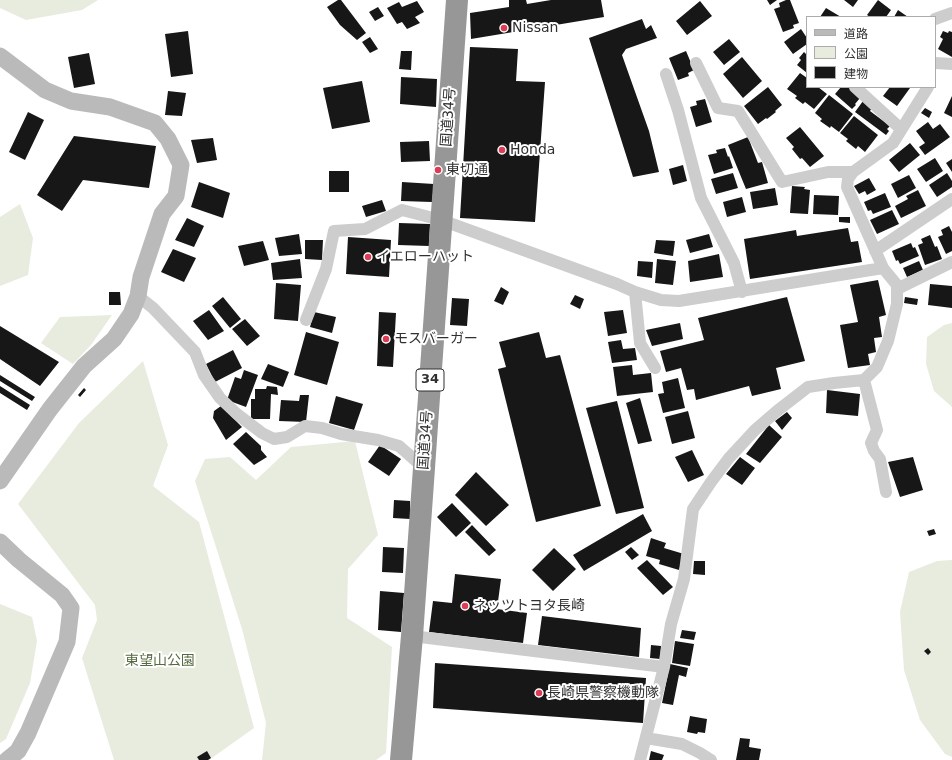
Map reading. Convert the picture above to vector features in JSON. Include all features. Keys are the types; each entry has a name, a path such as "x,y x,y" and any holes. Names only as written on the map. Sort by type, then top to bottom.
{"highway":[{"name":"国道34号","path":"401,760 412,636 457,0"}],"street":[{"path":"936,19 952,13"},
{"path":"0,56 45,90 71,101 110,107 155,123 168,139 181,165 176,196 162,214 141,277 138,296 131,314 114,339 84,366 50,409 0,481"},
{"path":"696,63 718,108 738,111 782,182 828,172 853,172"},
{"path":"936,63 952,64"},
{"path":"666,74 678,110 701,198 734,263 742,292"},
{"path":"856,88 901,129"},
{"path":"640,760 664,667 671,624 684,579 693,509 729,458 776,410 808,387 864,380 878,367 888,341 897,304 897,286 883,268 847,187 848,178 853,172 893,143 927,88"},
{"path":"875,250 952,199"},
{"path":"306,320 326,269 334,231 365,229 402,210 441,220 618,284 635,292 662,300 679,301 742,292 883,268"},
{"path":"897,289 952,262"},
{"path":"635,292 640,343 655,368"},
{"path":"138,296 154,308 194,352 204,375 220,398 236,414 262,433 274,439 287,437 305,426 322,428 341,434 378,440 399,446 424,468"},
{"path":"864,380 877,430 871,443 874,452 880,459 886,492"},
{"path":"0,542 19,560 62,595 71,608 67,642 28,733 18,751 8,760"},
{"path":"412,636 664,667"},
{"path":"646,738 682,744 700,752 711,760"}],"green space":[{"path":"0,0 98,0 82,10 26,20 0,8"},
{"path":"20,204 33,238 28,275 0,286 0,217"},
{"path":"112,315 91,345 73,364 41,343 60,317"},
{"path":"952,323 952,407 934,391 926,364 927,337 944,325"},
{"name":"東望山公園","path":"143,361 168,445 153,486 199,522 254,728 209,760 114,760 82,658 97,620 95,605 18,504 79,423"},
{"path":"355,441 378,535 348,569 347,618 392,647 386,753 376,760 262,760 266,723 242,629 195,481 205,459 230,457 256,480 291,447"},
{"path":"952,560 952,757 945,754 920,720 904,670 900,612 909,572 937,561"},
{"path":"0,604 32,617 37,641 30,683 6,739 0,743"}],"building":[{"path":"338,0 341,0 366,33 357,40 340,25 327,7"},
{"name":"Nissan","path":"509,0 526,0 527,4 551,0 601,0 604,17 471,39 470,13 509,7"},
{"path":"767,0 777,0 770,5"},
{"path":"790,0 799,23 793,25 794,28 783,32 774,9 780,7 779,3"},
{"path":"844,0 858,0 853,7"},
{"path":"878,0 891,10 887,16 867,15"},
{"path":"417,1 424,12 415,17 420,23 407,29 402,22 397,24 387,8 399,2 402,7"},
{"path":"700,1 712,16 687,35 676,21"},
{"path":"378,7 384,16 375,21 369,12"},
{"path":"826,8 839,16 821,16"},
{"path":"898,10 907,16 895,16"},
{"path":"642,19 646,29 651,25 657,38 626,49 622,55 649,131 659,172 633,177 589,38"},
{"path":"801,29 806,36 806,45 793,54 784,42"},
{"path":"188,31 193,74 171,77 165,34"},
{"path":"943,31 948,33 949,31 952,32 952,57 938,49 943,39 940,37"},
{"path":"370,37 378,49 370,53 362,42"},
{"path":"729,39 740,52 724,65 713,52"},
{"name":"Honda","path":"470,47 518,49 516,81 545,82 535,222 460,218"},
{"path":"401,51 412,51 411,70 399,69"},
{"path":"686,51 694,70 688,73 689,76 678,80 669,58"},
{"path":"804,52 806,54 806,72 797,65 801,60 799,58"},
{"path":"89,53 95,84 74,88 68,57"},
{"path":"742,57 762,81 743,98 723,74"},
{"path":"800,73 806,77 806,88 819,88 827,94 814,109 805,102 803,104 795,98 797,96 787,89"},
{"path":"401,77 437,79 436,107 400,104"},
{"path":"362,81 370,122 332,129 323,88"},
{"path":"768,87 782,105 775,111 776,112 758,124 744,106"},
{"path":"840,88 849,88 860,98 852,109 835,94"},
{"path":"889,88 910,88 897,106 883,96"},
{"path":"168,91 186,93 182,116 165,115"},
{"path":"829,95 853,114 839,132 820,121 822,119 815,113"},
{"path":"952,96 952,117 944,113"},
{"path":"705,99 712,122 696,127 690,107 697,105 696,101"},
{"path":"863,101 872,108 870,111 890,126 887,129 889,131 886,135 855,112"},
{"path":"925,108 932,112 929,118 921,113"},
{"path":"28,112 44,120 25,160 9,152"},
{"path":"854,116 878,135 865,152 858,146 856,149 846,141 848,139 840,133"},
{"path":"928,122 933,129 940,124 950,137 925,155 919,147 925,143 916,131"},
{"path":"800,127 824,156 810,167 802,158 800,159 792,149 794,147 786,138"},
{"path":"74,136 156,146 149,188 83,180 62,211 37,195"},
{"path":"748,137 758,163 762,162 768,183 746,189 728,145"},
{"path":"213,138 217,160 197,163 191,140"},
{"path":"429,141 430,161 401,162 400,142"},
{"path":"910,143 920,155 899,172 889,160"},
{"path":"725,148 733,168 714,174 708,155 717,153 716,150"},
{"path":"935,158 943,171 926,182 917,169"},
{"path":"952,159 952,172 946,163"},
{"path":"683,165 687,181 673,185 669,169"},
{"path":"329,171 349,171 349,192 329,192"},
{"path":"733,173 738,188 716,194 711,179"},
{"path":"947,173 952,181 952,187 937,197 929,185"},
{"path":"909,175 916,188 898,198 891,184"},
{"path":"869,178 876,190 867,195 865,191 859,194 854,186"},
{"path":"199,182 230,193 223,218 191,207"},
{"path":"402,182 434,184 432,202 401,201"},
{"path":"792,186 805,187 804,189 810,190 808,214 790,213"},
{"path":"775,188 778,205 753,209 750,192"},
{"path":"918,190 926,206 901,218 895,206 908,199 906,196"},
{"path":"885,193 891,207 873,214 871,210 868,211 864,202"},
{"path":"814,195 839,196 838,215 813,214"},
{"path":"742,197 746,212 727,217 723,202"},
{"path":"382,200 386,211 366,217 362,206"},
{"path":"892,210 899,224 877,234 870,220"},
{"path":"839,217 850,217 850,223 839,222"},
{"path":"187,218 204,226 194,247 175,240"},
{"name":"イエローハット","path":"399,223 430,224 429,246 398,245"},
{"path":"949,226 952,232 952,251 946,254 938,237 943,235 941,230"},
{"path":"848,228 851,242 858,241 862,262 750,279 744,239 796,230 797,236"},
{"path":"299,234 302,254 279,256 275,238"},
{"path":"709,234 713,247 690,253 686,240"},
{"path":"930,235 935,247 937,246 942,259 925,265 918,245 923,243 921,239"},
{"name":"イエローハット","path":"348,237 391,240 389,277 346,274"},
{"path":"305,240 323,240 322,260 305,259"},
{"path":"656,240 675,241 673,256 654,253"},
{"path":"263,241 269,260 244,266 238,246"},
{"path":"911,243 913,248 915,247 919,256 900,264 898,260 896,261 892,251"},
{"path":"173,249 196,258 184,282 161,272"},
{"path":"719,254 723,277 690,282 688,261"},
{"path":"300,259 302,278 273,280 271,263"},
{"path":"657,259 676,261 673,285 655,283"},
{"path":"638,261 653,262 652,278 637,276"},
{"path":"919,261 923,270 907,277 903,268"},
{"path":"878,280 886,315 879,317 882,337 874,338 876,352 868,354 870,365 848,368 840,325 858,322 850,285"},
{"path":"276,283 301,285 298,321 274,319"},
{"path":"930,284 952,286 952,308 928,305"},
{"path":"501,287 509,292 503,305 494,301"},
{"path":"109,292 120,292 121,305 109,305"},
{"path":"575,295 584,299 580,309 570,304"},
{"path":"223,297 241,319 230,328 212,306"},
{"path":"787,297 805,361 776,368 781,389 752,396 749,386 696,400 694,389 687,390 681,368 666,372 660,351 704,340 698,318"},
{"path":"905,297 918,299 917,305 904,303"},
{"path":"452,298 469,299 467,326 450,325"},
{"path":"209,310 224,331 208,340 193,321"},
{"path":"623,310 627,333 608,336 604,312"},
{"path":"314,312 336,317 332,333 310,327"},
{"name":"モスバーガー","path":"379,312 396,313 393,367 377,366"},
{"path":"245,319 260,336 247,346 232,329"},
{"path":"680,323 683,339 652,346 646,330"},
{"path":"0,326 59,362 40,386 0,359"},
{"path":"306,332 339,342 327,385 294,375"},
{"path":"539,332 546,358 560,355 601,506 536,522 498,369 506,367 499,342"},
{"path":"621,340 623,349 635,348 637,360 612,363 608,342"},
{"path":"233,350 242,368 215,382 206,364"},
{"path":"268,364 289,372 283,387 261,379"},
{"path":"632,365 633,375 651,373 653,392 617,396 613,367"},
{"path":"244,370 258,375 246,407 227,400 235,377 241,379"},
{"path":"0,375 35,397 32,401 0,381"},
{"path":"678,378 685,408 663,413 658,394 664,393 662,382"},
{"path":"0,386 30,405 27,410 0,393"},
{"path":"267,386 277,387 278,395 271,394 270,419 251,419 251,399 255,399 255,389 266,389"},
{"path":"84,388 86,390 80,397 78,395"},
{"path":"827,390 860,394 858,416 826,413"},
{"path":"300,395 309,395 306,422 279,421 281,400 299,401"},
{"path":"336,396 363,404 354,430 329,423"},
{"path":"640,398 652,441 638,444 626,403"},
{"path":"617,401 644,508 616,514 586,408"},
{"path":"221,406 242,427 226,440 213,418 214,411"},
{"path":"688,411 695,438 672,444 665,417"},
{"path":"787,412 792,418 782,430 775,421"},
{"path":"769,425 782,437 760,463 746,454"},
{"path":"246,432 261,446 261,450 267,457 254,465 233,444"},
{"path":"380,445 401,459 389,476 368,462"},
{"path":"692,450 704,475 688,482 675,457"},
{"path":"740,457 755,468 742,485 726,474"},
{"path":"913,457 923,490 900,497 888,462"},
{"path":"476,472 509,505 486,526 455,495"},
{"path":"394,500 410,501 410,519 393,518"},
{"path":"452,503 471,523 456,537 437,517"},
{"path":"643,514 652,531 584,571 573,555"},
{"path":"472,525 496,550 489,556 465,532"},
{"path":"934,529 936,534 929,536 927,531"},
{"path":"651,538 666,543 664,548 684,554 679,570 659,564 660,560 646,556"},
{"path":"383,547 404,548 403,573 382,572"},
{"path":"631,547 639,555 632,560 625,552"},
{"path":"554,548 576,569 553,591 532,570"},
{"path":"647,560 673,587 663,595 637,568"},
{"path":"694,561 705,561 705,575 693,574"},
{"name":"ネッツトヨタ長崎","path":"455,574 501,579 497,609 527,613 523,643 429,632 433,601 452,603"},
{"path":"380,591 404,593 401,632 378,630"},
{"path":"542,616 641,628 639,657 538,645"},
{"path":"682,630 696,632 694,640 680,638"},
{"path":"675,641 694,644 690,666 672,663"},
{"path":"651,645 661,646 660,659 650,658"},
{"path":"928,648 931,652 928,655 924,651"},
{"name":"長崎県警察機動隊","path":"435,663 646,678 643,723 433,708"},
{"path":"670,664 688,668 686,677 679,675 673,705 662,703"},
{"path":"690,716 707,719 705,733 698,732 697,734 687,732"},
{"path":"740,738 750,739 749,747 761,749 759,760 736,760"},
{"path":"207,751 211,758 208,760 199,760 197,757"},
{"path":"651,751 664,755 662,760 649,760"}],"place":[{"name":"Nissan","path":"504,28"},
{"name":"Honda","path":"502,150"},
{"name":"東切通","path":"438,170"},
{"name":"イエローハット","path":"368,257"},
{"name":"モスバーガー","path":"386,339"},
{"name":"ネッツトヨタ長崎","path":"465,606"},
{"name":"長崎県警察機動隊","path":"539,693"}]}
